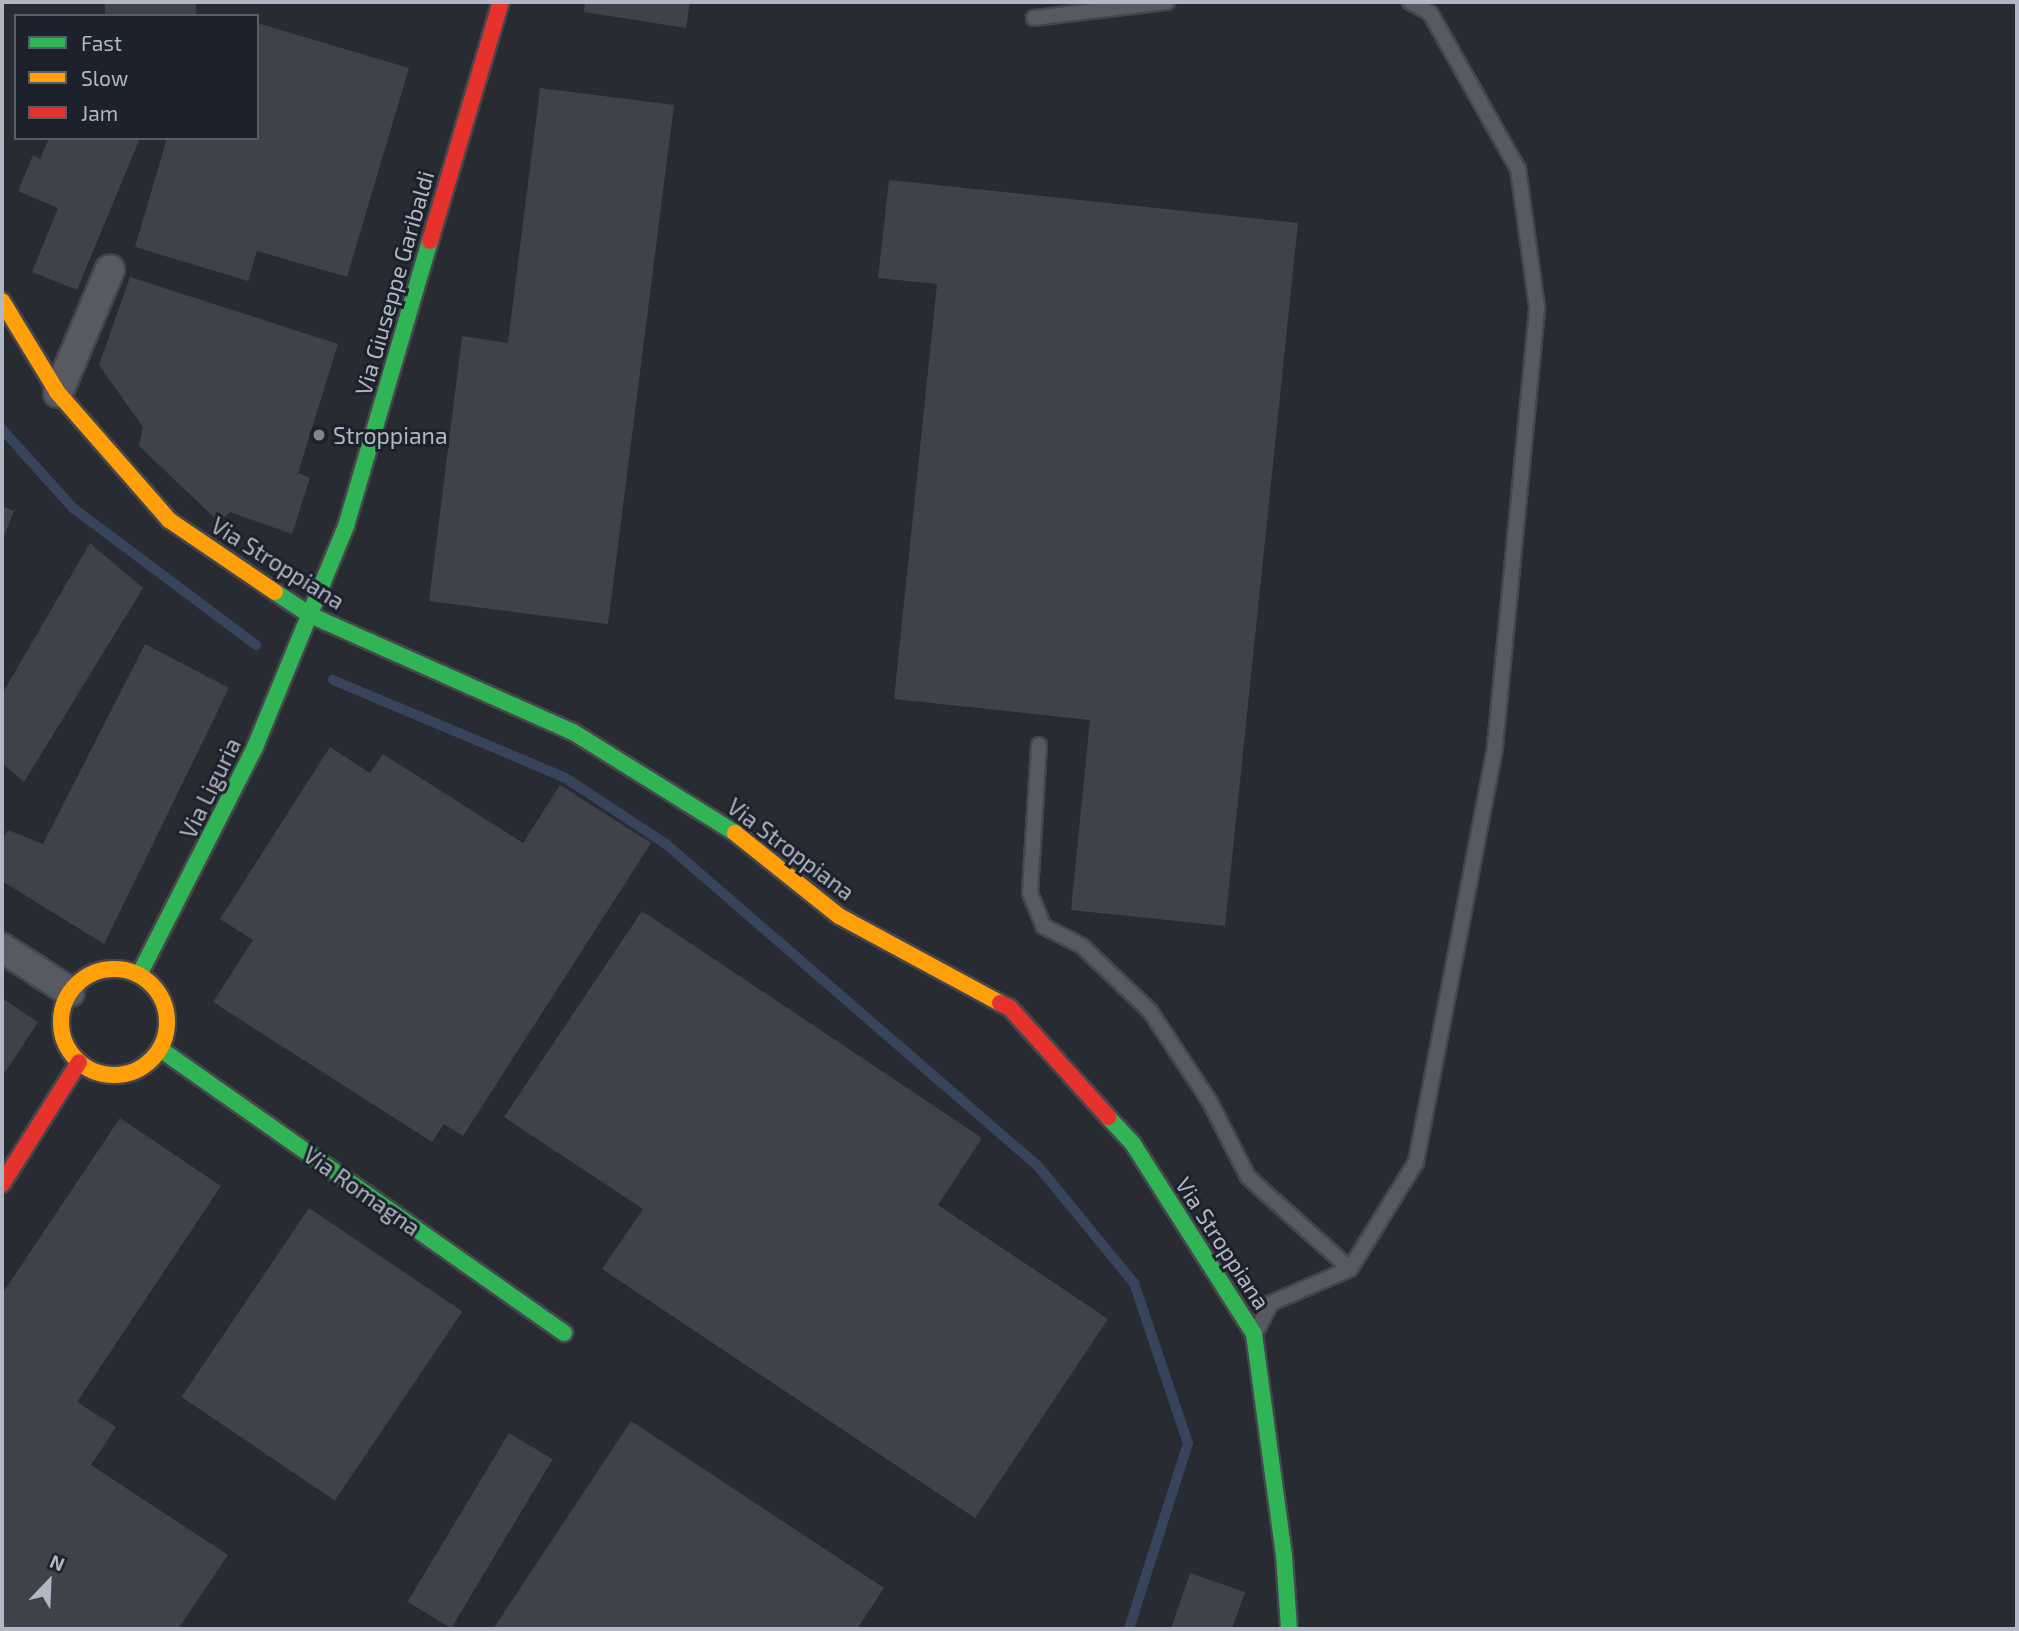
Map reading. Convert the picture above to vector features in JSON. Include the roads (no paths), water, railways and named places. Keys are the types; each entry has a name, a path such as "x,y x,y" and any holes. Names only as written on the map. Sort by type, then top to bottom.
{"street":[{"name":"Via Giuseppe Garibaldi","path":"310,615 346,526 501,2"},
{"path":"58,393 110,269"},
{"name":"Via Stroppiana","path":"2,301 58,393 169,520 310,615 573,732 733,831 839,916 1010,1008 1133,1144 1254,1334 1284,1555 1289,1629"},
{"name":"Via Liguria","path":"139,975 255,747 310,615"},
{"path":"2,947 70,992"},
{"path":"109,969 139,975 164,1002 167,1026 160,1049 142,1068 116,1075 79,1062 63,1036 63,1006 70,992 87,977 109,969"},
{"name":"Via Romagna","path":"160,1049 564,1333"},
{"path":"2,1184 79,1062"}],"lane":[{"path":"1034,18 1167,2"},
{"path":"1254,1334 1271,1303 1350,1269 1416,1162 1495,746 1537,307 1518,169 1430,12 1410,2"},
{"path":"1038,745 1030,893 1043,926 1082,946 1150,1011 1210,1102 1248,1177 1350,1269"}],"waterway":[{"path":"2,429 73,508 256,645"},
{"path":"333,680 564,777 666,844 1037,1165 1134,1283 1188,1443 1129,1629"}],"place":[{"name":"Stroppiana","path":"319,435"}]}
